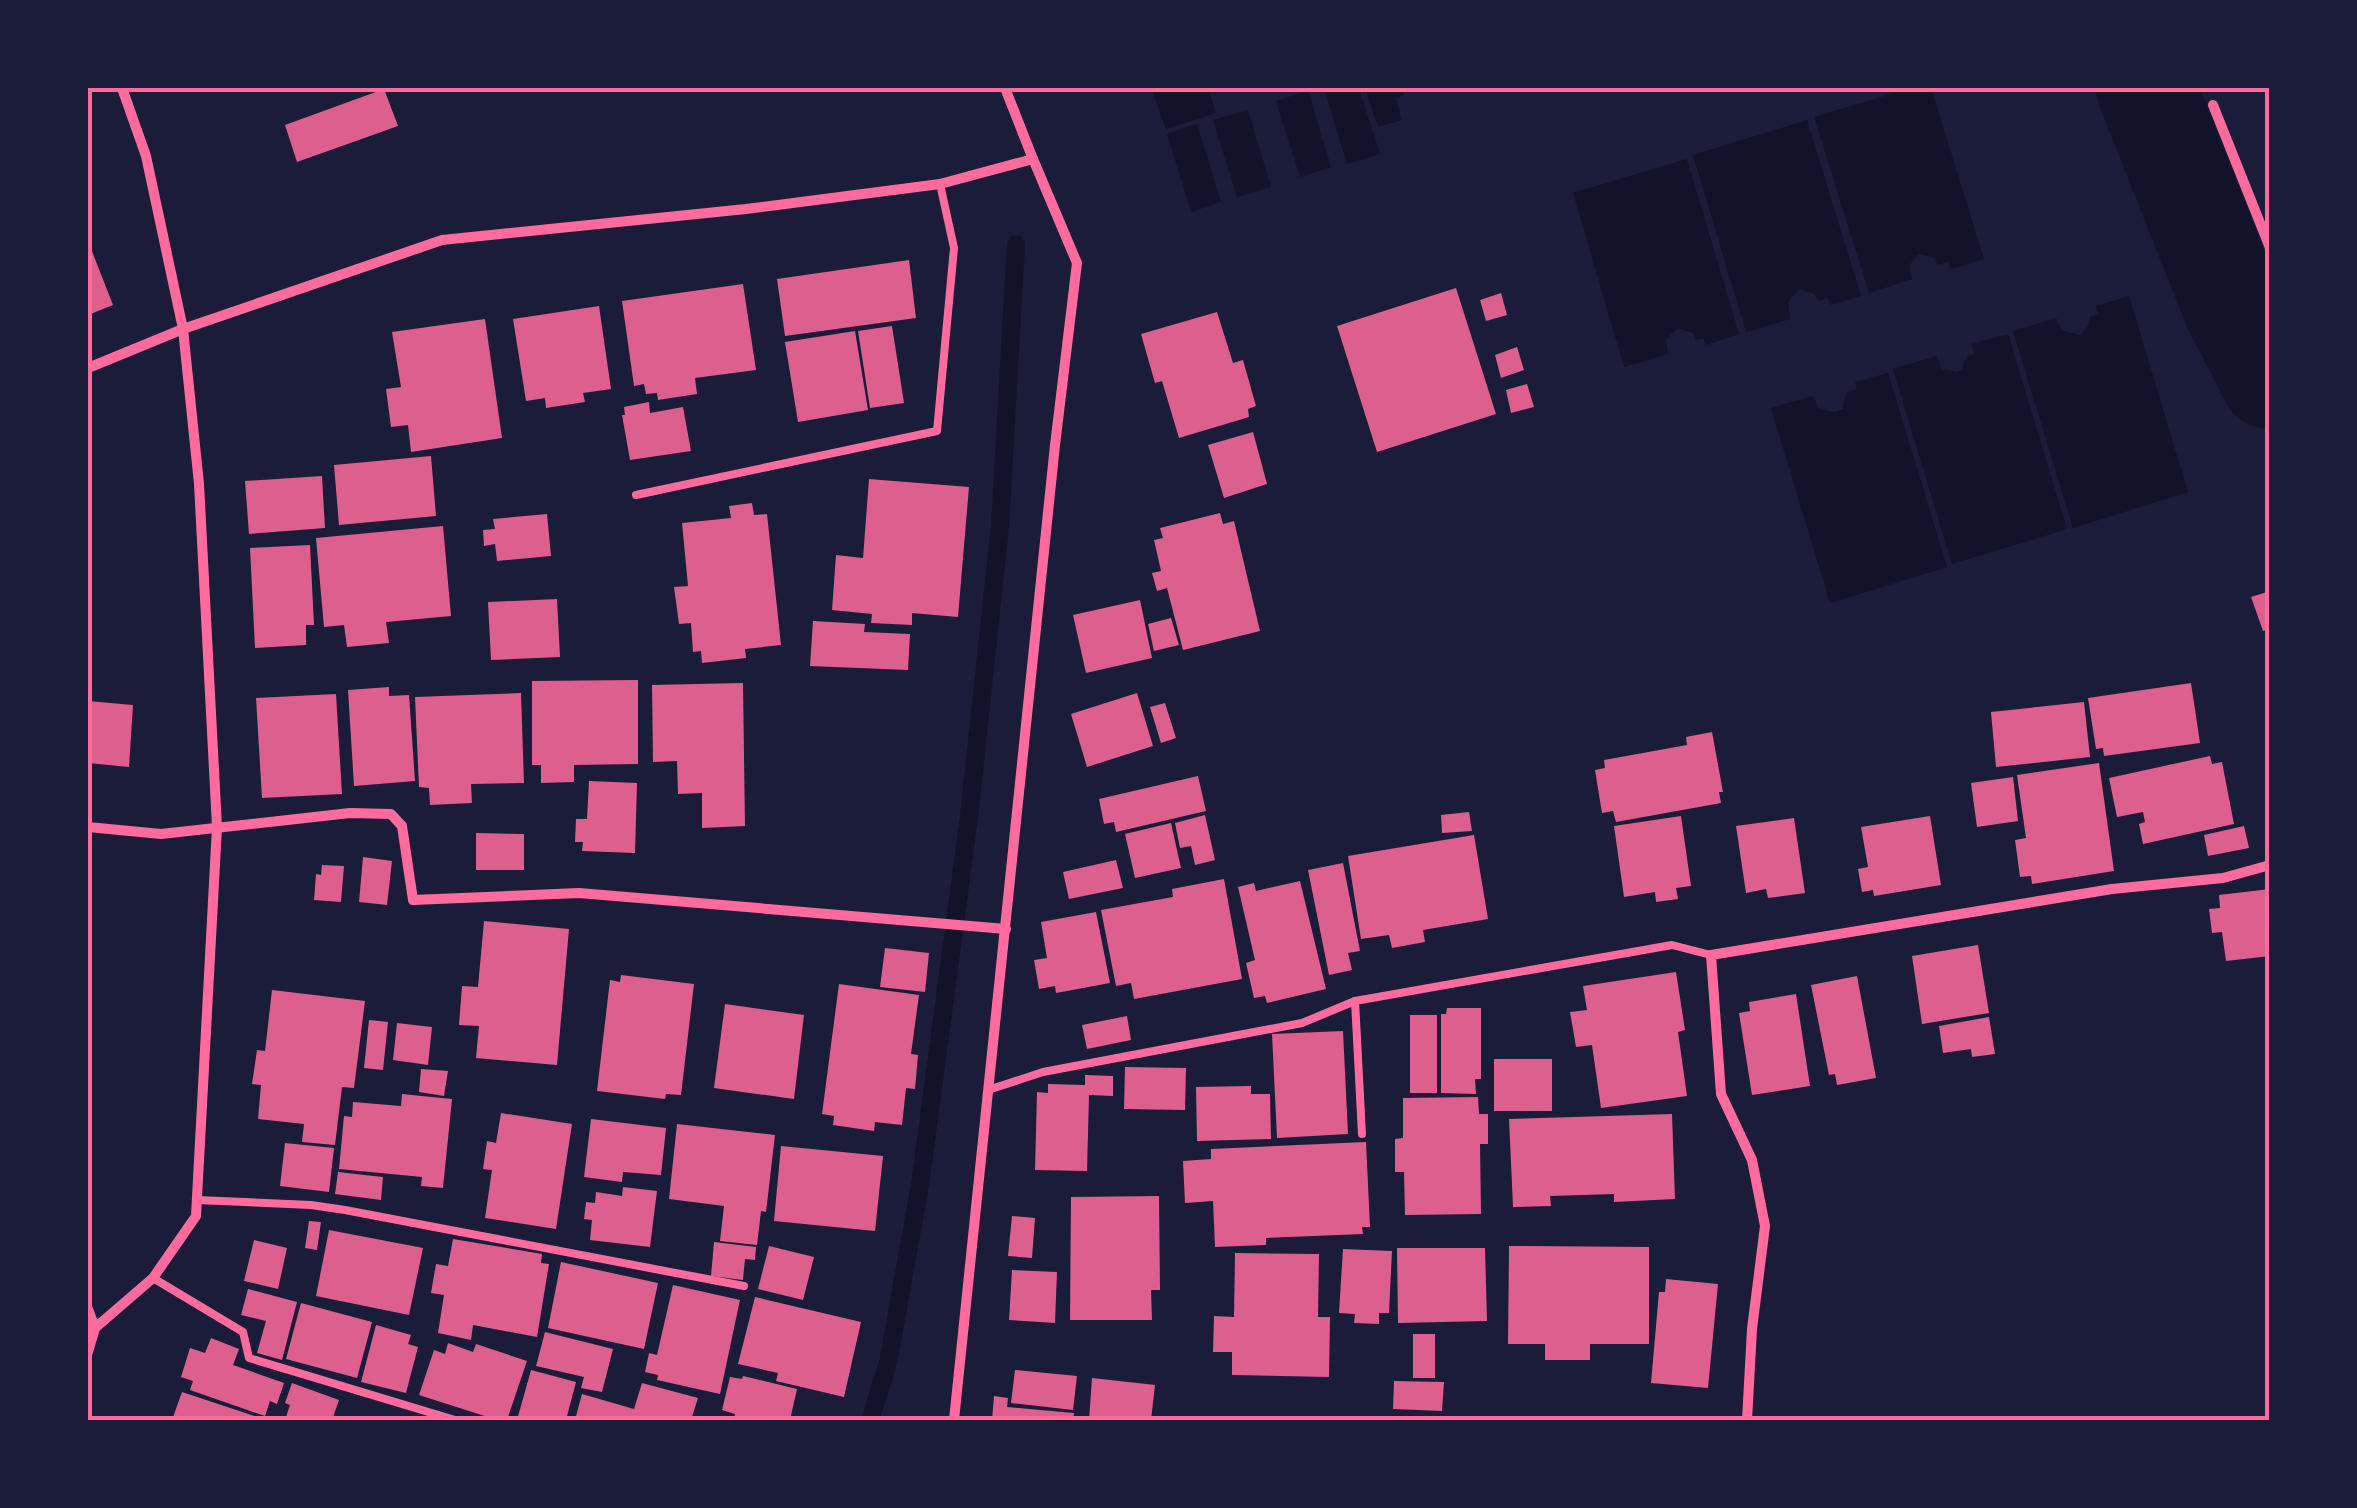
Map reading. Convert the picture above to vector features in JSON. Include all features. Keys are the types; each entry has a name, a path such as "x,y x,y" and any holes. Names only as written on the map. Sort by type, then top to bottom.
{"street":[{"path":"88,1352 95,1328 153,1278 196,1216 217,828 199,484 183,329 146,156 122,88"},
{"path":"954,1420 1077,262 1032,160 1006,88"},
{"path":"2213,105 2270,248"},
{"path":"88,368 183,329 442,240 746,209 940,184 1032,160"},
{"path":"88,826 162,834 350,813 391,814 402,826 413,900 579,894 1006,929"},
{"path":"1747,1420 1752,1329 1765,1226 1752,1160 1721,1094 1712,955 2112,890 2223,878 2270,865"},
{"path":"88,1309 95,1328"}],"lane":[{"path":"636,495 937,431 954,248 940,184"},
{"path":"988,1090 1042,1072 1302,1023 1355,1001 1672,946 1712,955"},
{"path":"1355,1001 1362,1134"},
{"path":"196,1200 345,1210 744,1286"},
{"path":"153,1278 242,1332 249,1358 455,1420"}],"shaded area":[{"path":"1151,88 1208,88 1216,113 1166,129"},
{"path":"1324,88 1359,88 1380,154 1347,164"},
{"path":"1365,88 1402,88 1404,95 1396,98 1402,120 1378,127"},
{"path":"1911,88 1931,88 1984,259 1951,269 1948,262 1938,265 1933,257 1918,254 1909,266 1912,279 1869,293 1814,117"},
{"path":"1308,91 1331,167 1300,177 1276,101"},
{"path":"1248,110 1271,187 1237,197 1213,120"},
{"path":"1807,120 1861,296 1830,305 1827,298 1819,301 1814,294 1799,289 1788,302 1790,319 1746,332 1693,155"},
{"path":"1197,124 1221,202 1191,212 1167,134"},
{"path":"1687,159 1739,334 1706,345 1703,338 1696,340 1693,333 1677,328 1666,340 1668,354 1624,367 1573,193"},
{"path":"2129,296 2188,492 2073,528 2013,331 2056,318 2063,331 2080,335 2089,325 2090,317 2098,314 2096,306"},
{"path":"2008,334 2067,529 1952,564 1893,369 1936,356 1942,369 1957,372 1967,356 1974,354 1972,344"},
{"path":"1888,373 1947,567 1830,603 1771,408 1813,396 1819,409 1835,412 1843,409 1846,393 1857,389 1855,382"}],"building":[{"path":"384,89 398,126 297,162 285,125"},
{"path":"88,241 113,305 88,315"},
{"path":"909,260 916,318 785,336 777,279"},
{"path":"743,284 756,370 695,378 697,394 658,400 657,393 646,394 644,384 634,386 622,301"},
{"path":"1456,288 1496,414 1377,452 1337,326"},
{"path":"1501,293 1507,315 1486,321 1480,300"},
{"path":"599,306 611,389 583,393 585,402 546,408 545,398 526,401 513,319"},
{"path":"1217,312 1233,363 1243,360 1256,406 1248,409 1249,417 1179,438 1162,381 1155,383 1141,334"},
{"path":"485,319 502,438 411,452 408,425 391,427 386,389 401,387 392,332"},
{"path":"892,326 904,403 870,408 858,331"},
{"path":"855,331 868,410 798,422 785,342"},
{"path":"1517,347 1524,370 1501,378 1495,355"},
{"path":"1527,384 1534,407 1511,413 1506,390"},
{"path":"649,402 650,413 683,407 691,451 630,460 624,407"},
{"path":"1253,432 1267,484 1224,498 1208,445"},
{"path":"431,456 436,516 339,525 334,465"},
{"path":"322,476 325,528 249,534 245,481"},
{"path":"869,479 969,487 958,617 912,613 912,625 871,623 872,614 832,610 836,555 863,558"},
{"path":"752,503 754,515 767,514 781,645 745,649 746,658 702,663 701,651 693,652 691,623 679,624 674,587 688,586 682,523 731,518 729,506"},
{"path":"1220,513 1223,524 1234,521 1260,631 1183,650 1167,588 1157,591 1152,573 1161,571 1154,540 1163,538 1160,528"},
{"path":"547,514 551,556 497,561 495,544 484,546 483,530 495,529 493,519"},
{"path":"443,526 451,616 386,622 389,643 347,647 344,625 324,627 316,538"},
{"path":"310,545 314,625 306,625 306,645 255,648 250,548"},
{"path":"2270,591 2270,629 2263,631 2251,597"},
{"path":"557,599 560,657 491,660 488,602"},
{"path":"1140,600 1152,658 1086,673 1073,615"},
{"path":"1171,618 1179,645 1154,651 1148,624"},
{"path":"813,621 865,624 864,632 910,634 908,670 810,666"},
{"path":"638,680 638,764 574,765 574,782 541,783 541,765 532,765 532,681"},
{"path":"743,683 745,826 702,828 702,793 678,794 677,761 653,762 652,685"},
{"path":"2191,683 2200,743 2104,756 2103,748 2096,749 2088,698"},
{"path":"389,687 389,696 409,695 415,781 354,786 348,690"},
{"path":"521,693 524,783 471,784 472,803 430,805 429,788 419,787 415,697"},
{"path":"1137,693 1153,746 1087,767 1071,714"},
{"path":"336,694 342,794 262,798 256,698"},
{"path":"88,701 133,705 129,767 88,763"},
{"path":"2084,702 2090,757 1996,767 1991,712"},
{"path":"1165,703 1176,738 1161,743 1150,707"},
{"path":"1712,732 1723,792 1719,792 1721,803 1616,822 1613,811 1602,813 1595,770 1605,768 1604,760 1687,745 1686,737"},
{"path":"2210,756 2212,764 2222,762 2234,824 2143,844 2139,824 2145,822 2143,812 2117,817 2109,778"},
{"path":"2099,763 2114,871 2032,884 2031,876 2020,877 2015,840 2026,838 2017,775"},
{"path":"1198,776 1206,811 1116,832 1114,822 1104,824 1099,799"},
{"path":"2013,777 2018,821 1977,827 1971,783"},
{"path":"589,781 637,783 635,853 582,851 583,842 575,842 576,819 587,819"},
{"path":"1469,812 1472,831 1442,833 1441,815"},
{"path":"1205,815 1215,860 1195,865 1191,846 1180,848 1175,823"},
{"path":"1681,816 1691,886 1676,888 1678,899 1656,902 1655,892 1624,897 1614,826"},
{"path":"1930,816 1941,885 1874,896 1873,890 1862,892 1858,869 1868,867 1861,827"},
{"path":"1794,818 1805,893 1768,898 1766,889 1746,893 1736,826"},
{"path":"1171,823 1181,868 1135,878 1125,834"},
{"path":"2244,826 2249,848 2208,856 2204,835"},
{"path":"476,833 524,834 524,870 476,870"},
{"path":"1474,835 1488,919 1423,930 1425,942 1392,948 1389,935 1361,939 1348,856"},
{"path":"363,857 392,861 387,905 359,902"},
{"path":"1116,860 1123,888 1069,899 1063,872"},
{"path":"1343,863 1360,951 1348,953 1352,970 1329,975 1308,870"},
{"path":"322,865 344,866 341,902 314,900 316,874 321,875"},
{"path":"1224,879 1242,979 1134,999 1131,983 1116,986 1101,910 1173,897 1172,889"},
{"path":"1300,881 1326,989 1267,1003 1265,996 1254,998 1246,963 1255,960 1238,887 1254,883 1256,891"},
{"path":"2270,889 2270,956 2226,961 2222,932 2212,933 2209,909 2220,908 2219,895"},
{"path":"1096,912 1110,983 1056,993 1055,986 1039,989 1034,960 1047,958 1041,922"},
{"path":"484,921 569,929 557,1065 476,1058 479,1026 459,1025 462,986 478,987"},
{"path":"1978,945 1989,1013 1922,1024 1912,956"},
{"path":"885,948 929,953 925,992 880,987"},
{"path":"1676,972 1685,1030 1678,1032 1687,1096 1601,1108 1592,1045 1576,1047 1570,1012 1587,1010 1583,986"},
{"path":"621,975 694,984 681,1095 666,1094 665,1099 597,1091 610,980 620,982"},
{"path":"1857,976 1876,1078 1837,1085 1835,1074 1829,1075 1811,985"},
{"path":"839,984 919,995 911,1054 918,1055 915,1089 906,1088 902,1125 875,1122 874,1131 833,1125 834,1116 822,1114"},
{"path":"272,990 365,1001 354,1088 342,1087 335,1145 302,1142 304,1124 258,1119 261,1085 252,1084 257,1050 265,1051"},
{"path":"1796,994 1810,1086 1752,1095 1739,1013 1750,1011 1749,1002"},
{"path":"725,1004 804,1015 794,1099 714,1088"},
{"path":"1447,1008 1481,1008 1481,1079 1475,1079 1476,1094 1441,1093 1441,1014 1446,1014"},
{"path":"1410,1015 1437,1015 1437,1093 1410,1093"},
{"path":"1127,1016 1131,1040 1087,1049 1082,1025"},
{"path":"1989,1017 1995,1054 1972,1057 1971,1049 1943,1053 1939,1026"},
{"path":"369,1020 388,1022 383,1070 364,1068"},
{"path":"397,1023 432,1027 428,1065 393,1060"},
{"path":"1343,1031 1348,1134 1277,1138 1272,1034"},
{"path":"1494,1059 1552,1059 1552,1111 1494,1111"},
{"path":"1125,1067 1186,1068 1185,1110 1124,1109"},
{"path":"421,1069 448,1071 444,1096 419,1092"},
{"path":"1085,1075 1113,1076 1113,1096 1089,1095 1087,1171 1035,1170 1037,1092 1048,1093 1048,1084 1085,1085"},
{"path":"1251,1086 1251,1094 1270,1094 1271,1139 1197,1141 1196,1087"},
{"path":"402,1094 452,1099 443,1188 421,1186 422,1177 339,1169 344,1116 352,1117 353,1102 401,1106"},
{"path":"1478,1097 1479,1114 1488,1114 1488,1144 1480,1144 1481,1214 1405,1215 1404,1172 1395,1172 1395,1139 1403,1138 1403,1098"},
{"path":"501,1113 572,1124 556,1229 485,1218 492,1170 483,1169 487,1141 496,1143"},
{"path":"1672,1114 1675,1199 1614,1202 1614,1194 1550,1196 1551,1206 1513,1207 1509,1119"},
{"path":"591,1119 666,1128 661,1175 623,1172 622,1182 584,1177"},
{"path":"677,1124 775,1135 766,1212 761,1211 757,1245 720,1241 724,1206 669,1199"},
{"path":"1366,1142 1370,1227 1362,1227 1363,1234 1266,1238 1266,1245 1215,1247 1213,1201 1185,1203 1183,1161 1211,1159 1211,1149"},
{"path":"285,1143 334,1148 329,1192 280,1186"},
{"path":"781,1146 883,1156 875,1231 774,1221"},
{"path":"338,1172 383,1177 381,1200 335,1194"},
{"path":"623,1187 657,1191 650,1247 590,1240 592,1220 584,1219 586,1202 595,1203 596,1192 622,1196"},
{"path":"1159,1196 1160,1290 1151,1290 1152,1320 1070,1320 1071,1197"},
{"path":"1012,1216 1035,1218 1032,1258 1008,1256"},
{"path":"309,1221 321,1222 317,1250 305,1248"},
{"path":"329,1230 423,1248 409,1315 316,1296"},
{"path":"453,1239 542,1254 541,1263 549,1264 537,1337 473,1325 471,1340 438,1333 444,1295 431,1293 436,1264 448,1266"},
{"path":"254,1240 287,1248 278,1289 244,1281"},
{"path":"714,1242 756,1247 755,1260 745,1259 743,1280 711,1276"},
{"path":"769,1246 814,1257 803,1300 758,1289"},
{"path":"1509,1246 1649,1247 1649,1344 1590,1344 1590,1360 1545,1360 1545,1344 1508,1344"},
{"path":"1397,1248 1485,1248 1487,1321 1398,1323"},
{"path":"1343,1249 1392,1251 1389,1313 1379,1313 1379,1324 1354,1323 1355,1314 1339,1313"},
{"path":"1235,1253 1319,1254 1318,1317 1330,1317 1329,1377 1232,1375 1232,1352 1213,1352 1214,1316 1234,1317"},
{"path":"561,1262 658,1283 644,1349 548,1328"},
{"path":"1012,1270 1057,1272 1055,1323 1009,1320"},
{"path":"1666,1279 1718,1284 1708,1388 1651,1383 1659,1292 1665,1292"},
{"path":"673,1285 740,1300 720,1394 657,1380 658,1375 645,1372 649,1353 657,1355"},
{"path":"248,1289 297,1302 282,1360 257,1353 266,1321 241,1315"},
{"path":"755,1297 861,1322 844,1397 776,1381 778,1373 738,1364"},
{"path":"301,1303 372,1322 357,1378 286,1359"},
{"path":"376,1325 411,1335 408,1344 418,1347 406,1393 361,1382"},
{"path":"545,1332 613,1349 602,1392 581,1388 584,1377 536,1366"},
{"path":"1413,1334 1435,1334 1435,1378 1413,1378"},
{"path":"211,1338 239,1349 233,1365 284,1383 277,1404 270,1401 265,1416 190,1390 193,1381 181,1377 190,1348 205,1353"},
{"path":"448,1343 473,1352 476,1344 527,1361 507,1420 419,1395 434,1350 445,1354"},
{"path":"531,1370 576,1382 566,1420 517,1420"},
{"path":"1015,1370 1077,1376 1073,1410 1011,1403"},
{"path":"743,1376 797,1389 790,1420 734,1420 735,1414 722,1410 730,1377"},
{"path":"1092,1378 1155,1385 1151,1420 1089,1420"},
{"path":"1394,1381 1444,1382 1442,1411 1393,1409"},
{"path":"292,1383 339,1400 332,1420 285,1420 290,1405 285,1403"},
{"path":"642,1383 698,1398 691,1420 575,1420 582,1394 634,1409"},
{"path":"182,1392 267,1420 172,1420"},
{"path":"994,1396 1008,1398 1007,1407 1074,1413 1073,1420 992,1420"}],"waterway":[{"path":"2146,88 2233,307 2270,379"},
{"path":"870,1420 888,1363 920,1185 969,817 1000,526 1016,244"}]}
